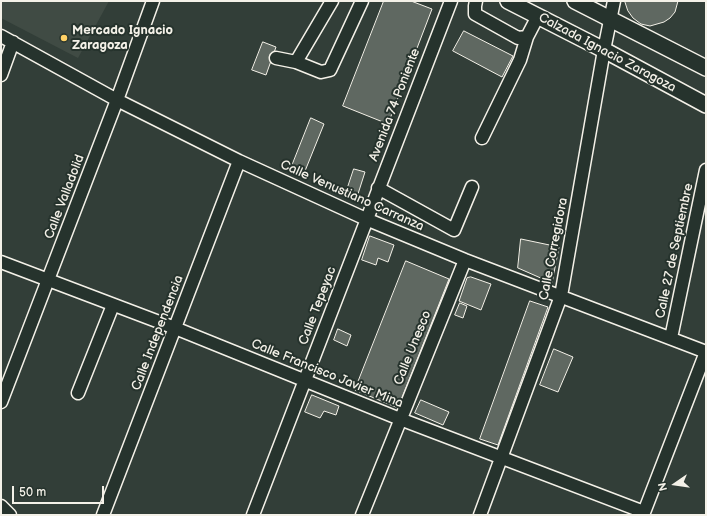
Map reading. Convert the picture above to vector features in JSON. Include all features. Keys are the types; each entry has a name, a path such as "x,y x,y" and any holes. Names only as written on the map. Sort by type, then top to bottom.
{"main road":[{"name":"Calzada Ignacio Zaragoza","path":"508,1 604,50 706,105"},
{"path":"575,1 706,68"}],"street":[{"name":"Calle Valladolid","path":"1,402 117,100 153,1"},
{"path":"296,62 332,1"},
{"path":"276,58 296,62 321,72 330,70 362,1"},
{"name":"Avenida 74 Poniente","path":"366,219 451,1"},
{"path":"476,1 475,14 518,38 527,37"},
{"name":"Calle Corregidora","path":"480,515 561,296 614,1"},
{"path":"482,138 520,60 527,37 538,16"},
{"name":"Calle Venustiano Carranza","path":"1,36 117,100 239,161 366,219 465,260 706,352"},
{"path":"1,75 13,42"},
{"name":"Calle Independencia","path":"103,515 239,161"},
{"name":"Calle 27 de Septiembre","path":"672,338 706,170"},
{"path":"378,188 454,230 472,187"},
{"name":"Calle Tepeyac","path":"253,515 366,219"},
{"name":"Calle Unesco","path":"362,515 465,260"},
{"name":"Calle Francisco Javier Mina","path":"1,262 47,281 175,328 400,419 643,514"},
{"path":"78,394 113,305"},
{"path":"643,514 706,352"},
{"path":"1,506 10,515"}],"shaded area":[{"name":"Mercado Ignacio Zaragoza","path":"1,1 109,1 78,58 1,18"}],"building":[{"path":"384,1 411,1 432,9 388,124 343,106"},
{"path":"625,1 678,1 675,12 670,18 664,22 650,26 641,24 633,18 628,11"},
{"path":"464,31 513,56 502,77 453,51"},
{"path":"263,42 276,47 266,75 252,70"},
{"path":"311,118 324,124 303,176 290,171"},
{"path":"354,169 365,172 357,197 346,193"},
{"path":"370,236 394,245 388,262 378,258 376,265 362,260"},
{"path":"521,239 559,247 552,283 518,268"},
{"path":"406,261 449,279 398,408 355,390"},
{"path":"471,277 491,284 481,310 459,301 467,278"},
{"path":"530,301 548,307 498,445 480,439"},
{"path":"460,303 467,306 463,318 455,315"},
{"path":"338,329 351,335 347,346 334,340"},
{"path":"554,349 573,357 558,392 540,385"},
{"path":"312,395 339,406 336,415 324,411 320,418 305,412"},
{"path":"421,400 449,412 443,425 415,413"}],"place":[{"name":"Mercado Ignacio Zaragoza","path":"64,38"}]}
